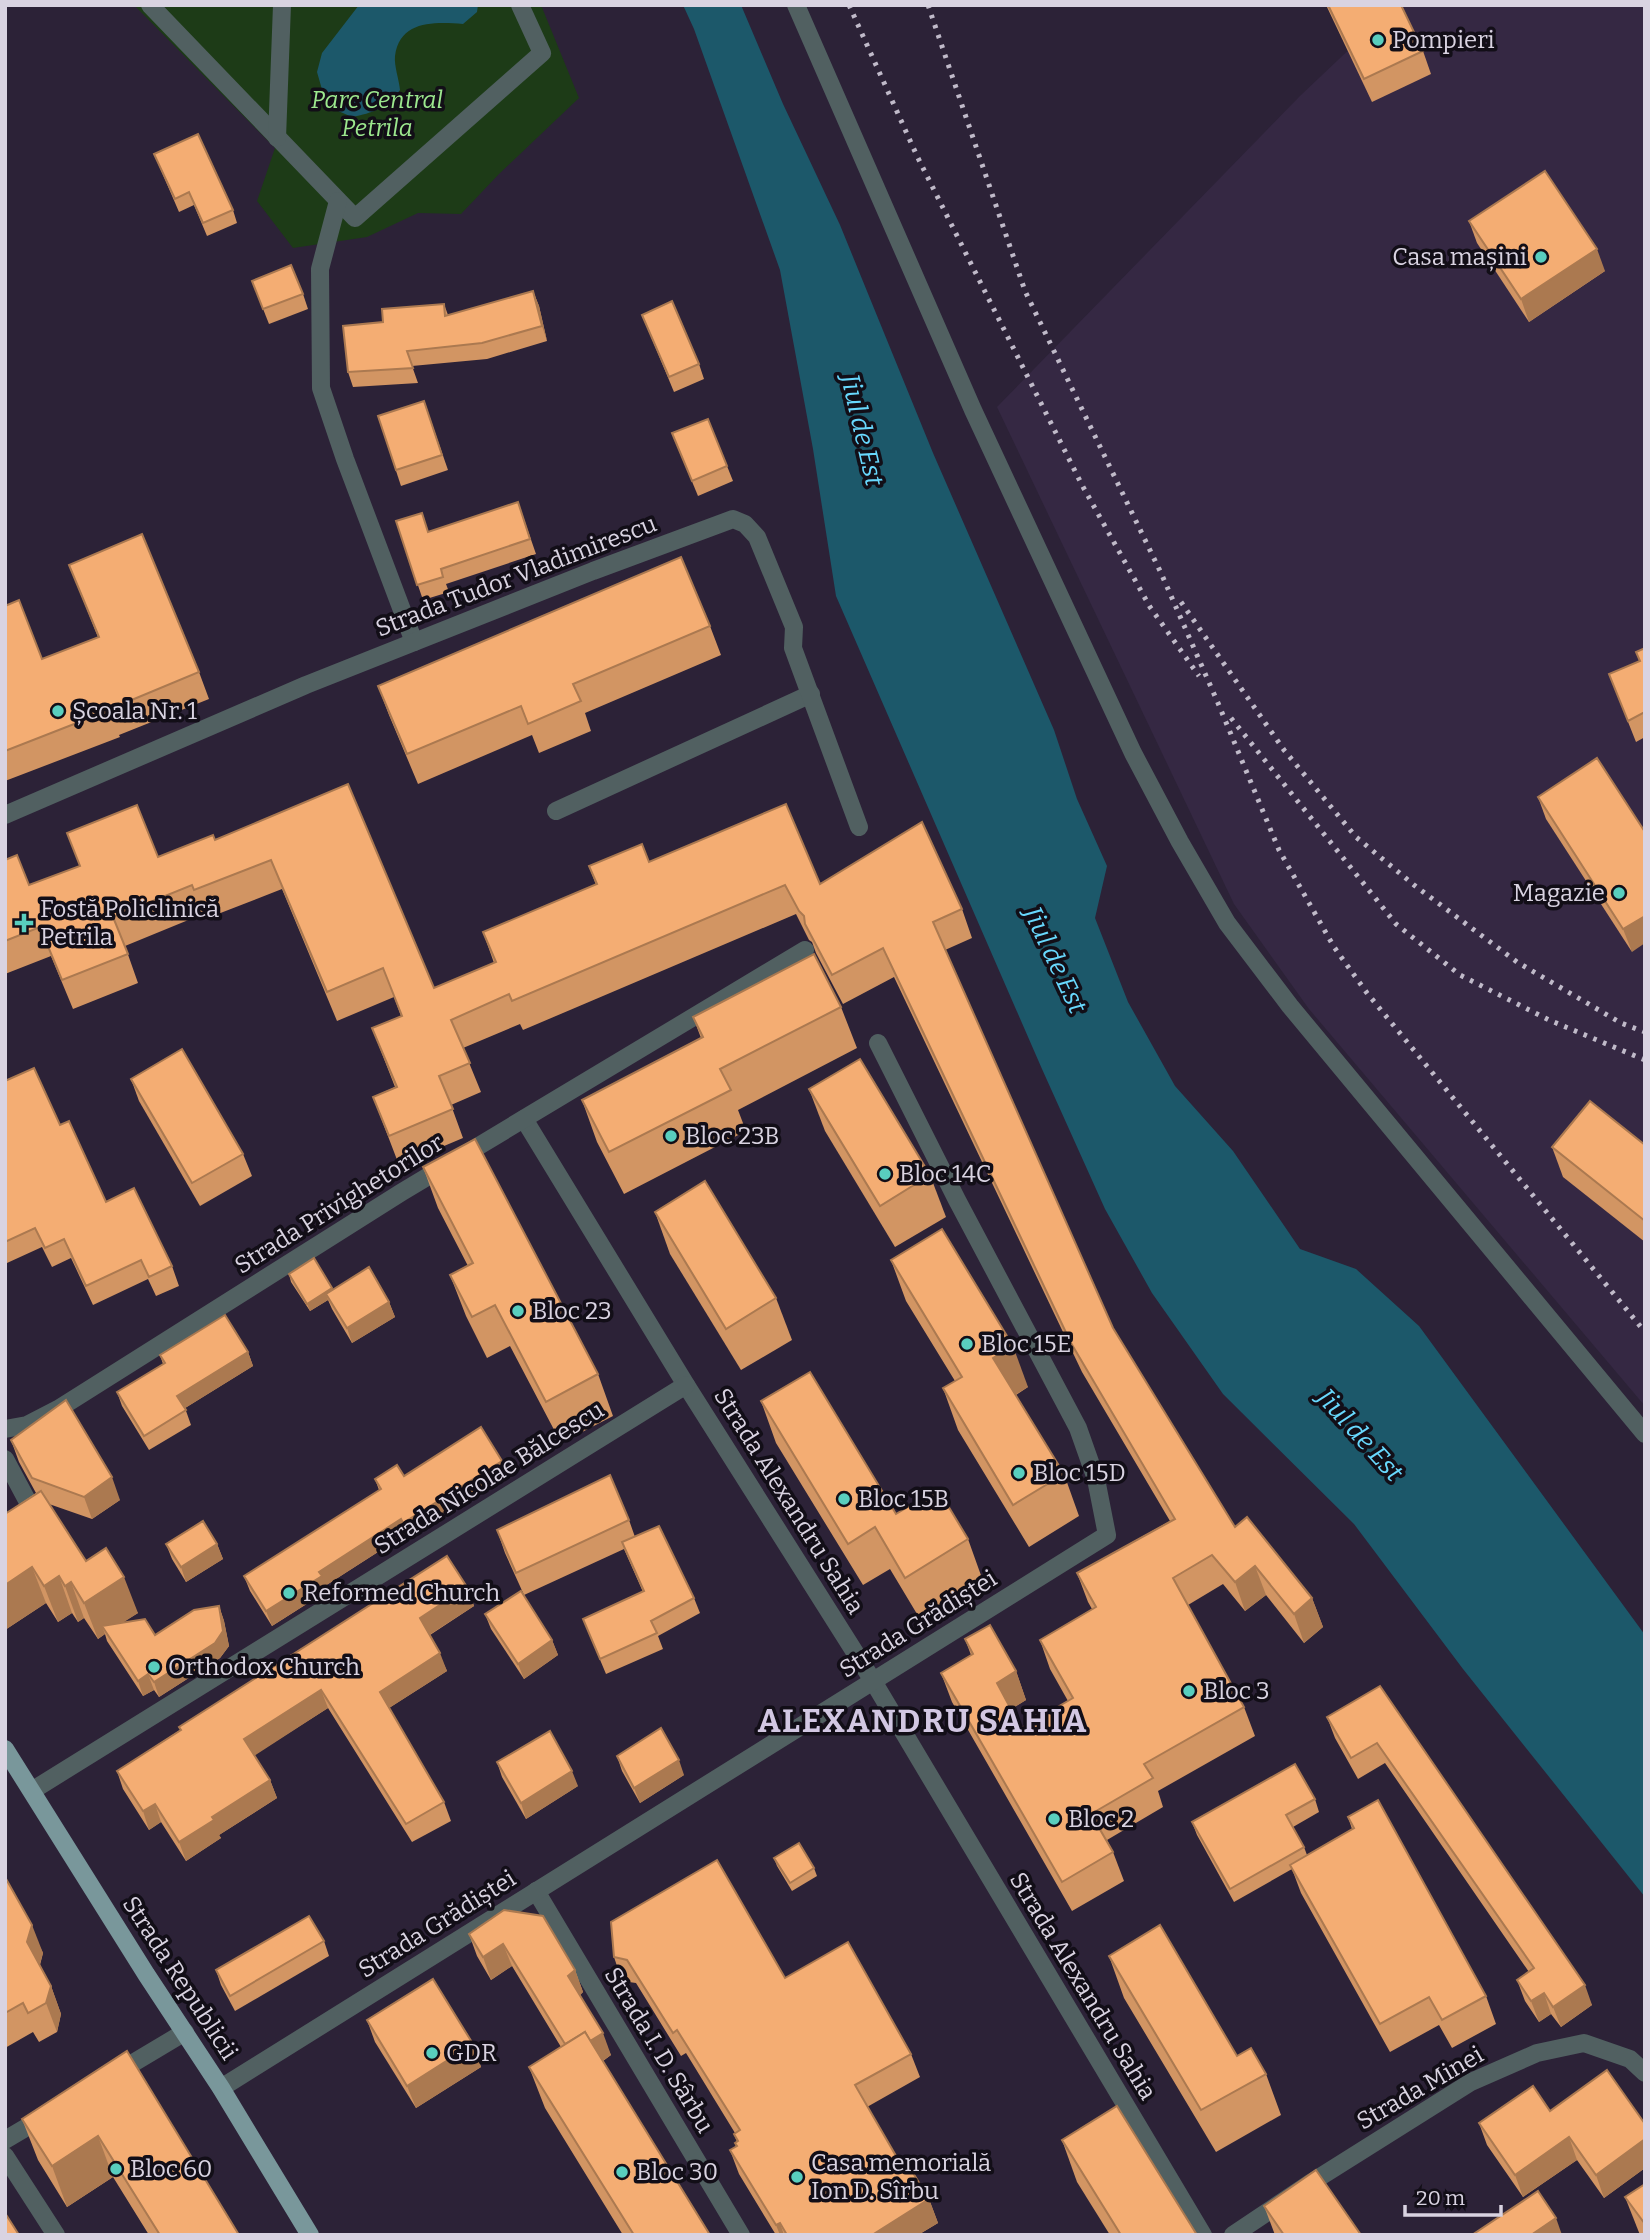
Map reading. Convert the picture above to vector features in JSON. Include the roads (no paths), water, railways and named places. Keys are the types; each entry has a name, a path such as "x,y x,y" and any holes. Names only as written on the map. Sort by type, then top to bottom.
{"main road":[{"name":"Strada Republicii","path":"5,1749 221,2088 310,2235"}],"street":[{"path":"150,5 355,218 542,53 520,5"},
{"path":"277,138 282,5"},
{"path":"796,5 973,410 1121,728 1180,842 1220,911 1290,1006 1645,1434"},
{"path":"338,201 320,269 321,388 414,642"},
{"name":"Strada Tudor Vladimirescu","path":"5,815 306,685 733,519 745,524 757,537 794,626 793,648 859,827"},
{"path":"556,811 811,695"},
{"name":"Strada Privighetorilor","path":"5,1429 27,1425 58,1409 391,1200 805,950"},
{"name":"Strada Grădiștei","path":"221,2088 1107,1535 1096,1479 1077,1428 957,1200 878,1042"},
{"name":"Strada Alexandru Sahia","path":"524,1119 686,1385 873,1681 1203,2235"},
{"name":"Strada Nicolae Bălcescu","path":"33,1790 686,1385"},
{"path":"5,1459 37,1519 5,1542"},
{"name":"Strada I. D. Sârbu","path":"536,1891 741,2235"},
{"path":"96,2086 185,2032"},
{"name":"Strada Minei","path":"1233,2235 1357,2153 1472,2082 1538,2053 1584,2043 1630,2059 1645,2073"},
{"path":"5,2140 62,2106"},
{"path":"5,2157 56,2235"}],"water":[{"path":"359,5 478,5 477,12 463,24 420,26 404,36 398,44 395,56 400,90 379,109 352,117 336,110 323,93 317,72 322,53"},
{"name":"Jiul de Est","path":"683,5 741,5 783,104 840,225 933,453 1054,730 1077,799 1107,866 1095,918 1128,1002 1175,1086 1233,1151 1300,1249 1356,1269 1419,1326 1645,1635 1645,1897 1463,1669 1354,1524 1223,1394 1152,1293 1105,1209 836,596 813,449 780,270"}],"railway":[{"path":"849,5 917,156 1082,485 1150,607 1199,676"},
{"path":"928,5 1025,291 1161,573 1279,850 1334,947 1367,993 1645,1332"},
{"path":"1181,602 1284,750 1356,837 1414,885 1517,962 1621,1023 1645,1032"},
{"path":"1231,718 1396,924 1460,975 1549,1020 1645,1060"}],"place":[{"name":"Pompieri","path":"1378,40"},
{"name":"Casa mașini","path":"1541,257"},
{"name":"Școala Nr. 1","path":"58,711"},
{"name":"Magazie","path":"1619,893"},
{"name":"Fostă Policlinică Petrila","path":"24,923"},
{"name":"Bloc 23B","path":"671,1136"},
{"name":"Bloc 14C","path":"885,1174"},
{"name":"Bloc 23","path":"518,1311"},
{"name":"Bloc 15E","path":"967,1344"},
{"name":"Bloc 15D","path":"1019,1473"},
{"name":"Bloc 15B","path":"844,1499"},
{"name":"Reformed Church","path":"289,1593"},
{"name":"Orthodox Church","path":"154,1667"},
{"name":"Bloc 3","path":"1189,1691"},
{"name":"Bloc 2","path":"1054,1819"},
{"name":"GDR","path":"432,2053"},
{"name":"Bloc 60","path":"116,2169"},
{"name":"Bloc 30","path":"622,2172"},
{"name":"Casa memorială Ion D. Sîrbu","path":"797,2177"}],"district":[{"name":"ALEXANDRU SAHIA","path":"923,1721"}],"park label":[{"name":"Parc Central Petrila","path":"377,114"}]}
